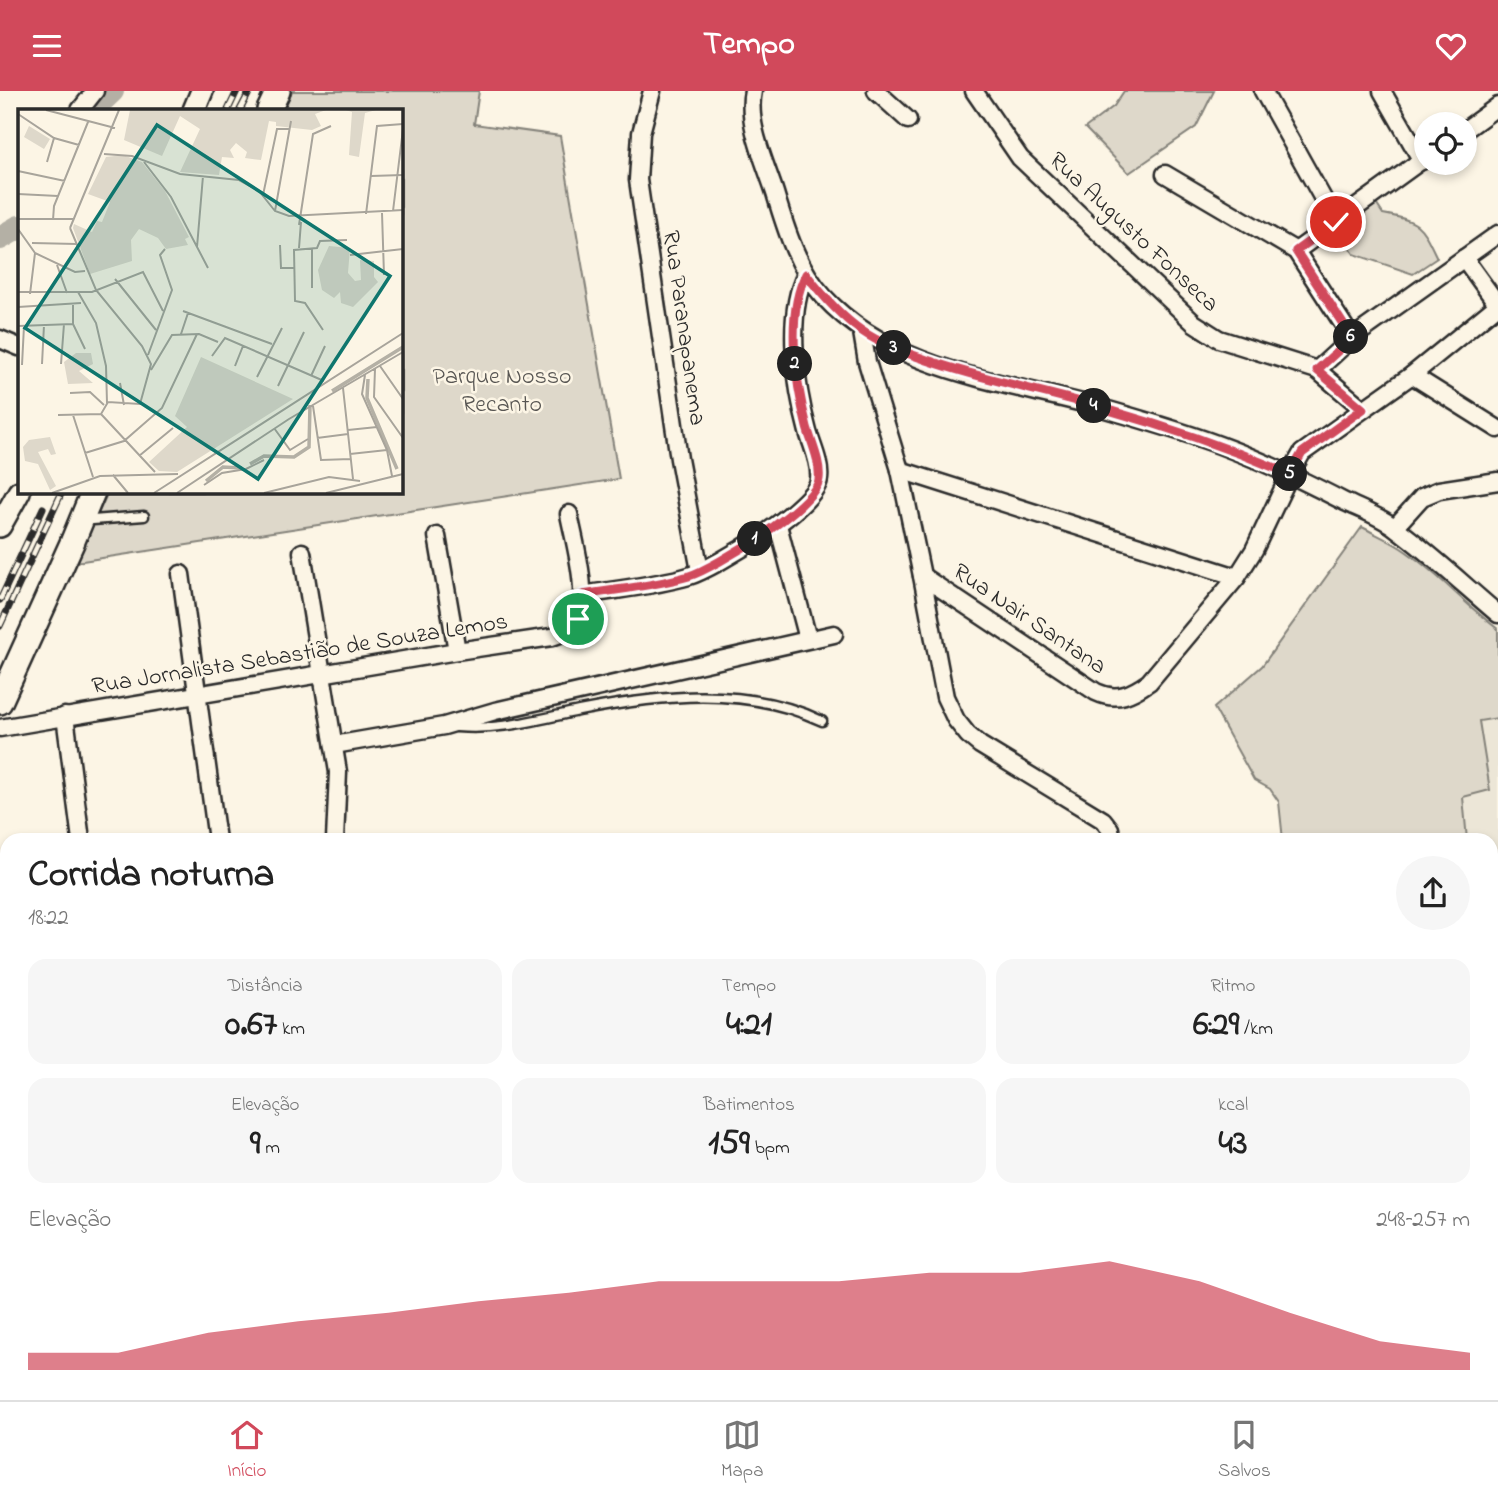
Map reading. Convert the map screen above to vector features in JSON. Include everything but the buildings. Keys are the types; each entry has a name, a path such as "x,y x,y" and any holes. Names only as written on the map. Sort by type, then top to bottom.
{"main road":[{"path":"269,109 278,91"},
{"path":"0,702 93,493"}],"street":[{"path":"81,109 95,91"},
{"path":"194,109 202,91"},
{"name":"Rua Paranapanema","path":"652,91 642,133 638,180 679,459 700,571"},
{"path":"753,91 751,103 757,134 782,216 806,274 823,296 862,331 886,345 966,373 1182,431 1290,474 1395,527 1498,614"},
{"path":"876,91 908,120"},
{"name":"Rua Augusto Fonseca","path":"974,91 1020,158 1194,323 1219,339 1317,370 1363,409"},
{"path":"1263,91 1336,222"},
{"path":"1382,91 1414,143"},
{"path":"1477,121 1498,106"},
{"path":"1296,251 1414,166"},
{"path":"1165,174 1296,251 1352,338"},
{"path":"1317,370 1352,338 1498,234"},
{"path":"1464,258 1498,305"},
{"path":"583,595 655,583 700,571 778,525 813,492 820,480 819,471 798,387 794,353 798,296 806,274"},
{"name":"Rua Nair Santana","path":"922,576 1096,692 1106,697 1133,694 1149,682 1237,577 1254,550 1302,453 1412,375 1498,305"},
{"path":"862,331 867,362 900,470 940,681 956,720 980,745 1103,820 1111,833"},
{"path":"0,339 18,347"},
{"path":"1412,375 1498,429"},
{"path":"900,470 1237,577"},
{"path":"1395,527 1422,497 1439,490 1498,481"},
{"path":"0,526 18,493"},
{"name":"Rua Jornalista Sebastião de Souza Lemos","path":"0,728 552,637 563,633 578,619 583,595 569,514"},
{"path":"778,525 808,639"},
{"path":"437,536 457,651"},
{"path":"302,552 338,772 335,833"},
{"path":"181,574 216,833"},
{"path":"334,745 444,726 495,711 834,634"},
{"path":"65,716 80,833"}],"lane":[{"path":"82,517 93,520 144,516"},
{"path":"444,726 496,727 649,700 716,695 773,703 797,709 822,721"}],"shaded area":[{"path":"1498,718 1498,833 1466,833 1463,797 1490,790 1479,721"}],"green space":[{"name":"Parque Nosso Recanto","path":"292,91 479,91 474,124 560,136 619,479 76,562 108,493 402,493 402,109 283,109"},
{"path":"1124,91 1214,91 1196,127 1129,173 1085,128 1114,106"},
{"path":"1375,202 1383,214 1405,219 1418,226 1437,258 1413,274 1354,254 1336,228"},
{"path":"1362,527 1414,557 1498,629 1498,718 1479,721 1490,790 1463,797 1466,833 1282,833 1279,802 1270,789 1254,780 1214,708 1262,666"}],"waterway":[{"path":"93,109 112,91"},
{"path":"0,238 18,228"}],"railway":[{"path":"228,109 237,91"},
{"path":"241,109 250,91"},
{"path":"0,626 62,493"},
{"path":"0,600 43,508"}],"route":[{"path":"578,619 583,595 655,583 700,571 778,525 817,486 820,480 819,471 798,387 794,353 798,296 806,274 844,317 886,345 978,378 1108,409 1182,431 1290,474 1302,453 1363,409 1317,370 1352,338 1296,251 1336,222"}]}
